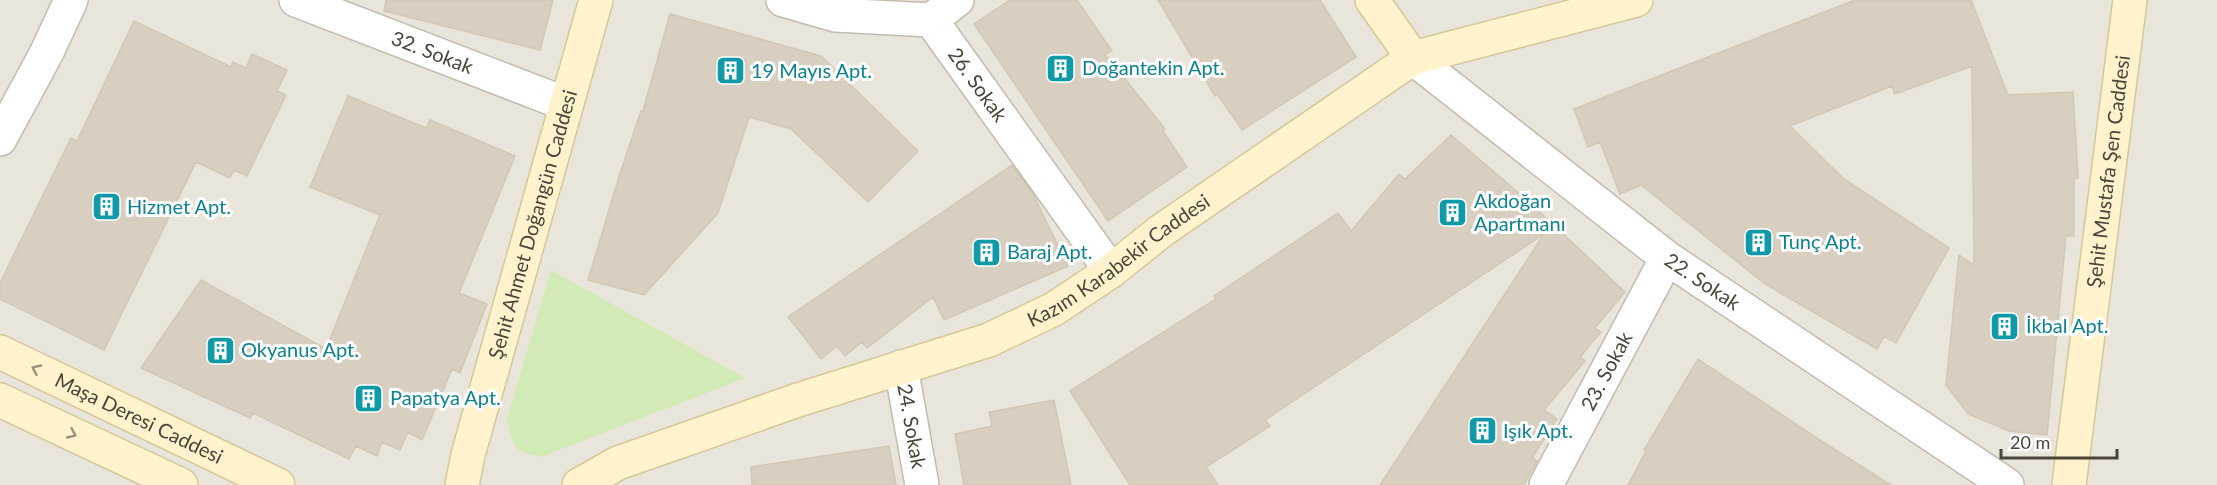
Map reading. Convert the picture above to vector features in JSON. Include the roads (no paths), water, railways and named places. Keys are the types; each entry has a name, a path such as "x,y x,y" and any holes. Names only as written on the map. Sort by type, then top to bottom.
{"street":[{"path":"0,139 47,52 71,0"},
{"name":"32. Sokak","path":"296,0 566,104"},
{"name":"Şehit Ahmet Doğangün Caddesi","path":"462,485 468,455 596,0"},
{"path":"783,0 835,15 931,20 957,0"},
{"path":"1372,0 1413,58"},
{"name":"Kazım Karabekir Caddesi","path":"579,485 618,463 798,400 989,340 1054,309 1111,272 1161,231 1413,58 1636,0"},
{"name":"Şehit Mustafa Şen Caddesi","path":"2069,485 2130,0"},
{"name":"26. Sokak","path":"931,20 1111,272"},
{"name":"22. Sokak","path":"1413,58 1667,258 2007,485"},
{"name":"23. Sokak","path":"1546,485 1667,258"},
{"name":"Maşa Deresi Caddesi","path":"0,352 278,485"},
{"name":"24. Sokak","path":"901,367 922,485"},
{"path":"0,400 181,485"}],"place":[{"name":"Doğantekin Apt.","path":"1061,68"},
{"name":"19 Mayıs Apt.","path":"730,71"},
{"name":"Hizmet Apt.","path":"106,207"},
{"name":"Akdoğan Apartmanı","path":"1453,212"},
{"name":"Tunç Apt.","path":"1758,242"},
{"name":"Baraj Apt.","path":"986,252"},
{"name":"İkbal Apt.","path":"2005,326"},
{"name":"Okyanus Apt.","path":"220,350"},
{"name":"Papatya Apt.","path":"369,398"},
{"name":"Işık Apt.","path":"1482,431"}]}
